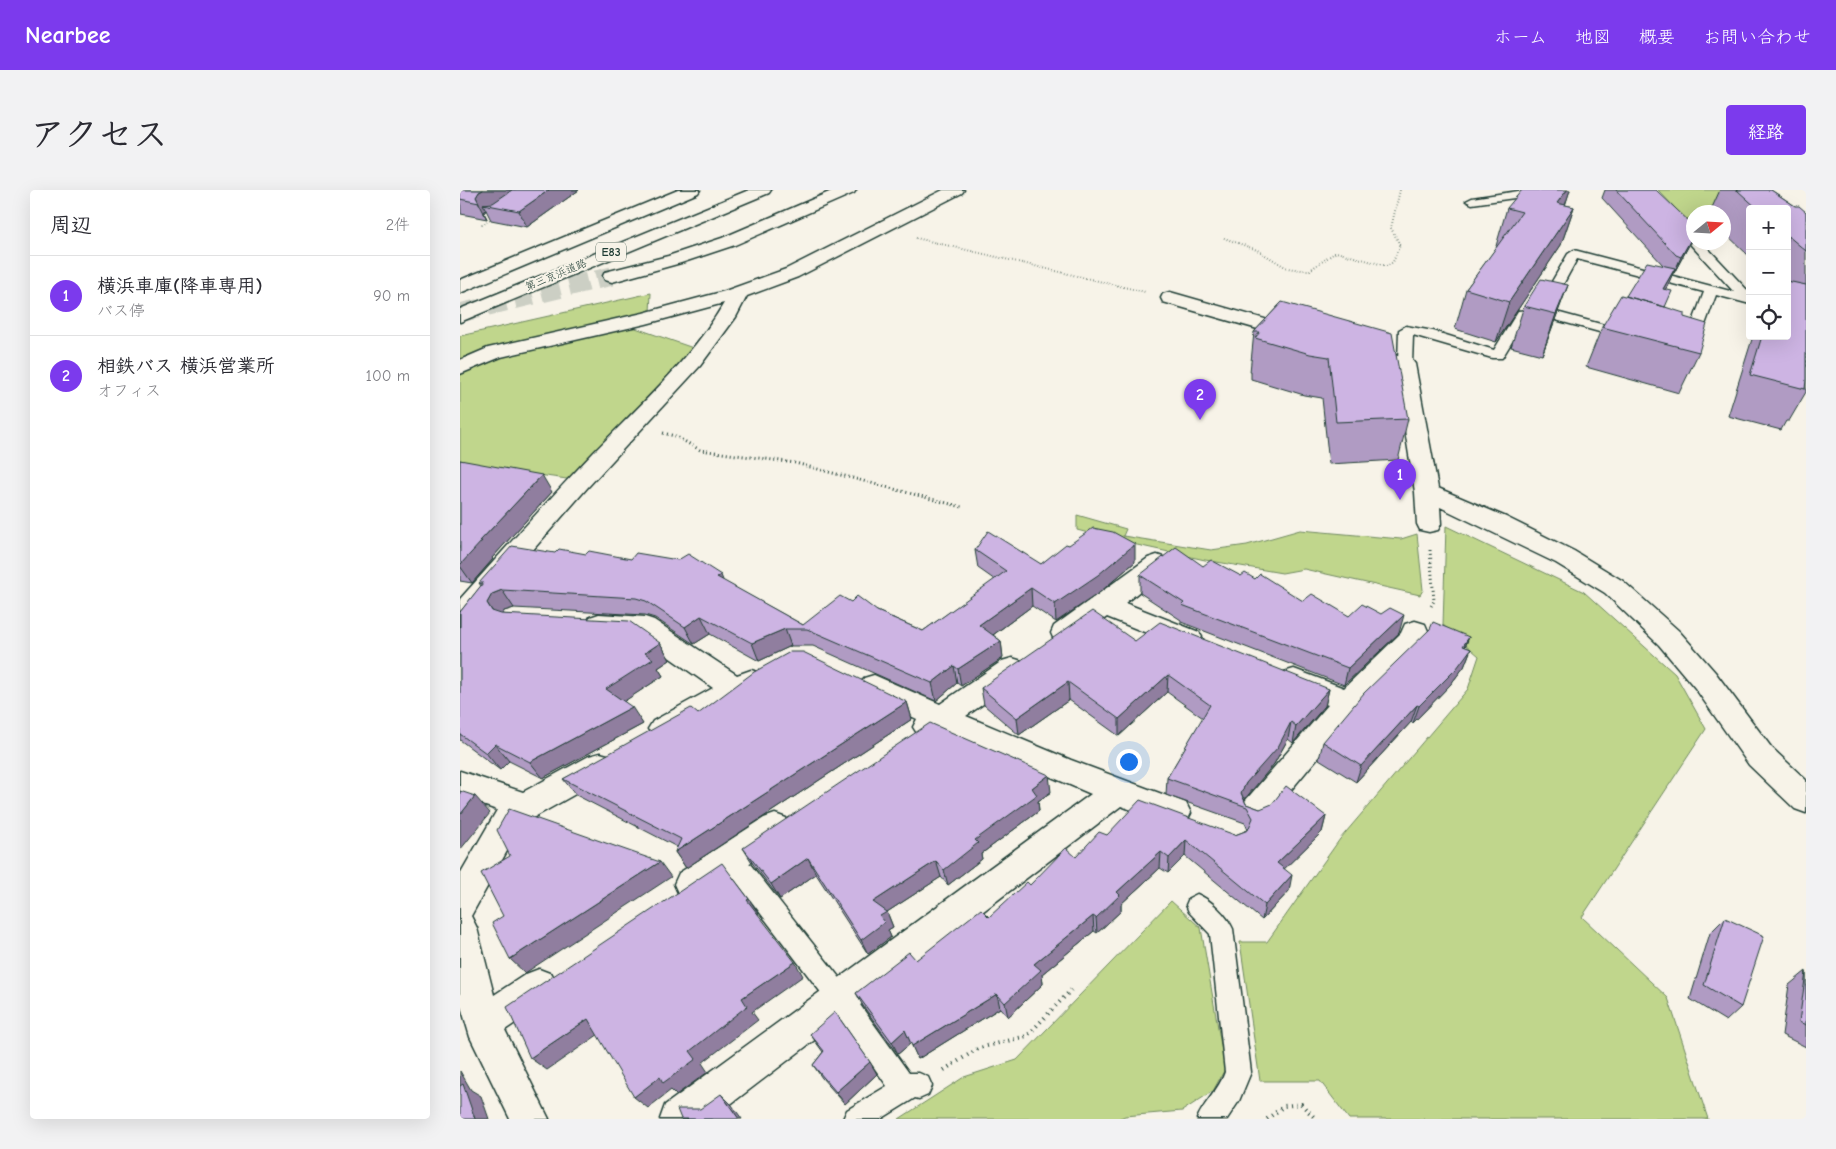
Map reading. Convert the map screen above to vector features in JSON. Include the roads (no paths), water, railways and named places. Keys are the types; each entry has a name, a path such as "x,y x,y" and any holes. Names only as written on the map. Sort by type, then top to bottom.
{"main road":[{"name":"E83","path":"460,274 679,190"},
{"name":"第三京浜道路","path":"460,287 692,190"},
{"name":"第三京浜道路","path":"460,316 763,190"},
{"name":"E83","path":"612,276 659,265 713,248 764,228 848,190"},
{"path":"460,368 495,352 646,318 740,292 792,273 956,190"},
{"path":"460,616 596,463 668,391 703,351 740,292"},
{"path":"1170,298 1311,338"},
{"path":"1339,346 1405,364 1427,492 1428,524"},
{"path":"1427,492 1497,523 1565,557 1614,587 1669,638 1704,680 1760,756 1806,800"},
{"path":"908,739 1104,605 1157,564"},
{"path":"1104,605 1213,648"},
{"path":"570,623 645,626 736,689"},
{"path":"1256,810 1348,701 1413,638 1415,632"},
{"path":"460,905 511,814 776,667"},
{"path":"1267,669 1348,701"},
{"path":"847,674 941,718 1117,792 1197,822"},
{"path":"460,784 524,806"},
{"path":"679,1119 1117,792"},
{"path":"665,902 795,814"},
{"path":"460,928 483,1024 530,1119"},
{"path":"483,1024 566,968"}],"lane":[{"path":"1472,201 1549,190"},
{"path":"1702,250 1746,296"},
{"path":"1541,312 1574,254 1746,298"},
{"path":"1680,350 1689,352 1712,289"},
{"path":"1405,364 1406,330 1428,334 1497,355 1524,314 1541,312 1634,337"},
{"path":"730,857 912,1088 856,1119"},
{"path":"1197,905 1221,929 1238,1072 1232,1089 1210,1119"}],"tunnel":[{"path":"460,313 612,276"}],"place":[{"name":"相鉄バス 横浜営業所","path":"1200,420"},
{"name":"横浜車庫(降車専用)","path":"1400,500"}]}
